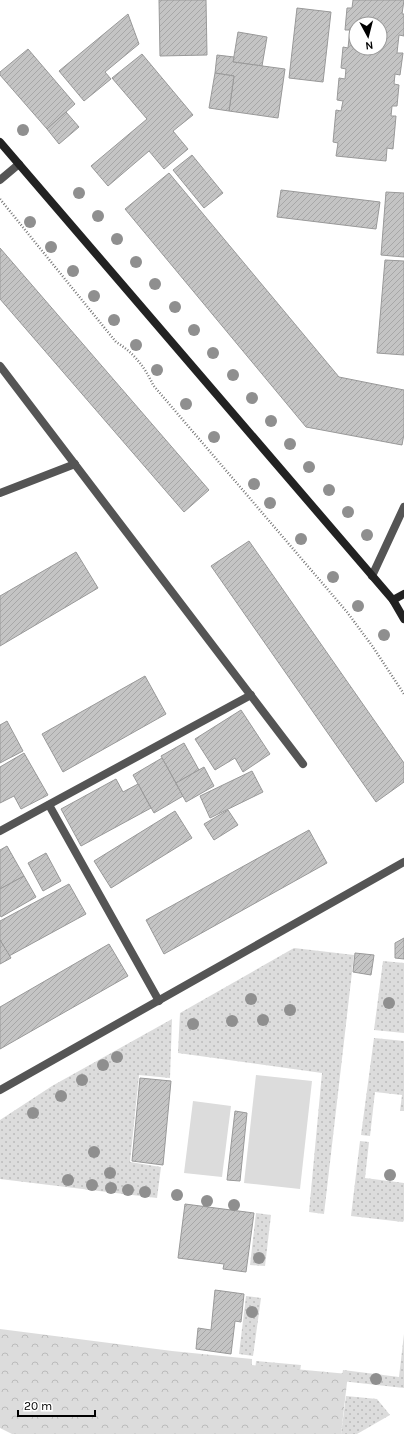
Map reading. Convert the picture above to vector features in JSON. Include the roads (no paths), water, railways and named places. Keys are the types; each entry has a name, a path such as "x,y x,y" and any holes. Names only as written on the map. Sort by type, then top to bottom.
{"main road":[{"path":"0,142 393,600 404,619"},
{"path":"393,600 404,594"}],"street":[{"path":"0,180 18,164"},
{"path":"0,366 303,764"},
{"path":"0,493 75,464"},
{"path":"372,576 404,507"},
{"path":"0,831 251,695"},
{"path":"49,805 159,1001"},
{"path":"0,1090 404,862"}]}
